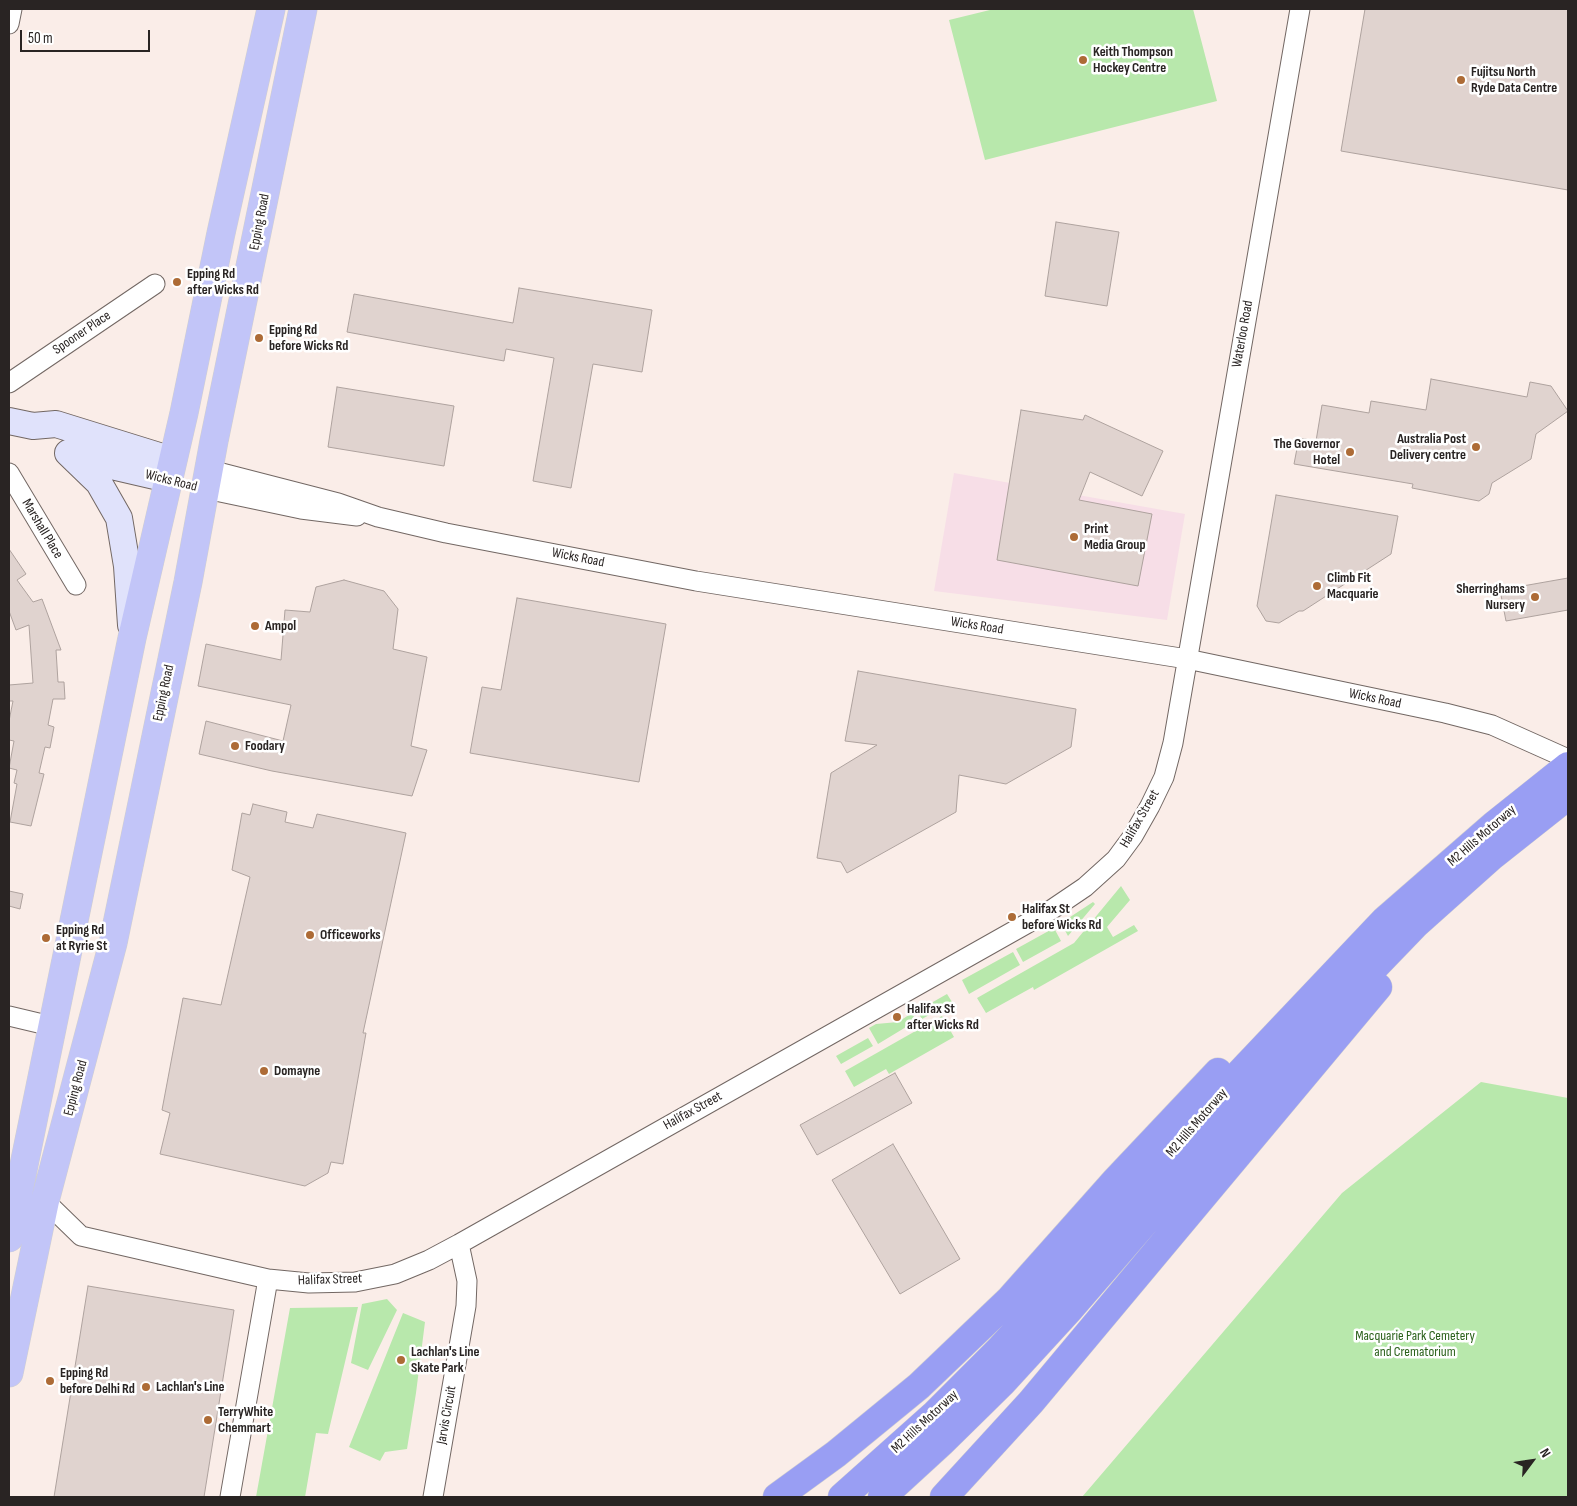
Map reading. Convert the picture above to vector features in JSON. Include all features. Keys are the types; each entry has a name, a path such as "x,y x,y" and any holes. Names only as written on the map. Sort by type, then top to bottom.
{"highway":[{"name":"M2 Hills Motorway","path":"882,1497 942,1442 1002,1382 1068,1311 1283,1062 1416,924 1491,857 1564,775"},
{"name":"M2 Hills Motorway","path":"842,1497 936,1414 999,1350 1056,1288 1238,1075 1386,920 1564,775"},
{"path":"944,1497 1037,1395 1390,972 1416,924"},
{"path":"778,1497 836,1454 919,1386 1010,1299 1116,1180 1278,1008 1361,945"}],"main road":[{"name":"Epping Road","path":"9,1373 45,1201 113,943 303,9"},
{"path":"9,1238 132,638 268,18"},
{"name":"Wicks Road","path":"21,423 68,453 120,468 170,470"},
{"name":"Wicks Road","path":"21,423 56,424 170,470 208,480"},
{"path":"68,453 99,483 118,518 127,566 132,638"}],"street":[{"path":"9,24 12,9"},
{"name":"Waterloo Road","path":"1187,659 1300,9"},
{"name":"Spooner Place","path":"9,383 155,284"},
{"name":"Marshall Place","path":"9,472 76,585"},
{"name":"Wicks Road","path":"208,480 338,503 378,517 446,533 696,581 1187,659 1492,725 1564,775"},
{"name":"Halifax Street","path":"45,1201 81,1236 268,1279 309,1283 355,1282 395,1274 429,1260 1051,910 1085,887 1116,859 1133,836 1164,777 1173,743 1187,659"},
{"path":"9,1016 51,1026"},
{"name":"Jarvis Circuit","path":"433,1497 466,1306 467,1281 459,1244"},
{"path":"230,1497 268,1279"}],"shaded area":[{"path":"954,473 1185,514 1167,620 934,591"}],"green space":[{"name":"Keith Thompson Hockey Centre","path":"994,9 1193,9 1217,101 985,160 949,20"},
{"path":"1121,886 1130,900 1107,927 1113,937 1134,925 1138,931 1034,990 1033,987 986,1013 977,998 1074,943"},
{"path":"1093,902 1095,904 1068,936 1061,923"},
{"path":"1054,928 1061,941 1023,962 1016,949"},
{"path":"1013,952 1020,965 969,994 962,980"},
{"path":"947,994 952,1002 922,1019 917,1011"},
{"path":"912,1013 916,1021 878,1044 869,1028 876,1024 898,1022"},
{"path":"942,1016 954,1037 889,1074 886,1069 854,1087 845,1071"},
{"path":"868,1038 873,1046 841,1064 836,1056"},
{"name":"Macquarie Park Cemetery and Crematorium","path":"1481,1082 1568,1098 1568,1497 1082,1497 1342,1193"},
{"path":"387,1299 397,1310 368,1370 351,1363 362,1304"},
{"path":"358,1307 328,1434 316,1433 305,1497 256,1497 290,1308"},
{"path":"403,1313 425,1322 416,1393 407,1449 385,1452 380,1461 349,1447"}],"building":[{"name":"Fujitsu North Ryde Data Centre","path":"1365,9 1568,9 1568,190 1341,151"},
{"path":"1056,222 1119,232 1107,306 1045,296"},
{"path":"519,288 652,310 642,372 593,364 571,488 533,481 554,358 506,349 504,361 347,332 354,294 513,323"},
{"name":"Australia Post Delivery centre","path":"1431,379 1527,397 1530,382 1551,386 1568,411 1536,434 1531,459 1492,483 1489,494 1479,501 1412,488 1413,484 1294,464 1299,438 1316,441 1322,405 1369,413 1371,401 1426,410"},
{"path":"337,387 454,406 444,466 328,447"},
{"path":"1021,410 1083,420 1085,415 1163,451 1142,496 1090,472 1079,500 1152,514 1138,586 997,560"},
{"path":"1276,495 1398,516 1391,554 1303,611 1299,611 1279,623 1266,621 1257,606"},
{"path":"9,549 26,574 17,580 33,602 42,599 61,650 56,650 58,682 64,682 65,699 53,699 48,725 54,727 50,748 45,747 39,773 44,774 31,826 10,822 17,784 14,783 17,770 9,768 14,741 9,740 9,721 13,701 9,701 9,685 33,683 29,625 16,630 9,611"},
{"name":"Sherringhams Nursery","path":"1568,578 1568,610 1506,621 1500,590"},
{"path":"344,580 384,591 398,609 393,649 427,657 411,746 427,750 412,796 272,771 199,754 206,721 283,741 291,705 198,686 206,644 281,660 285,610 310,612 316,587"},
{"path":"517,598 666,624 639,782 470,753 482,687 501,690"},
{"path":"858,671 1076,709 1071,747 1006,784 959,775 956,812 847,873 841,862 817,858 831,773 877,745 845,741"},
{"path":"253,804 287,812 285,822 313,828 317,814 406,833 363,1033 366,1033 343,1164 331,1162 328,1173 305,1186 160,1154 170,1113 162,1110 183,998 221,1005 250,877 232,870 242,813 250,815"},
{"path":"9,891 23,894 20,909 9,906"},
{"path":"895,1073 912,1103 817,1155 800,1125"},
{"path":"893,1144 960,1259 900,1294 832,1180"},
{"name":"Lachlan's Line","path":"88,1286 234,1310 204,1497 54,1497"}],"place":[{"name":"Keith Thompson Hockey Centre","path":"1083,60"},
{"name":"Fujitsu North Ryde Data Centre","path":"1461,80"},
{"name":"Epping Rd after Wicks Rd","path":"177,282"},
{"name":"Epping Rd before Wicks Rd","path":"259,338"},
{"name":"Australia Post Delivery centre","path":"1476,447"},
{"name":"The Governor Hotel","path":"1350,452"},
{"name":"Print Media Group","path":"1074,537"},
{"name":"Climb Fit Macquarie","path":"1317,586"},
{"name":"Sherringhams Nursery","path":"1535,597"},
{"name":"Ampol","path":"255,626"},
{"name":"Foodary","path":"235,746"},
{"name":"Halifax St before Wicks Rd","path":"1012,917"},
{"name":"Officeworks","path":"310,935"},
{"name":"Epping Rd at Ryrie St","path":"46,938"},
{"name":"Halifax St after Wicks Rd","path":"897,1017"},
{"name":"Domayne","path":"264,1071"},
{"name":"Lachlan's Line Skate Park","path":"401,1360"},
{"name":"Epping Rd before Delhi Rd","path":"50,1381"},
{"name":"Lachlan's Line","path":"146,1387"},
{"name":"TerryWhite Chemmart","path":"208,1420"}]}
